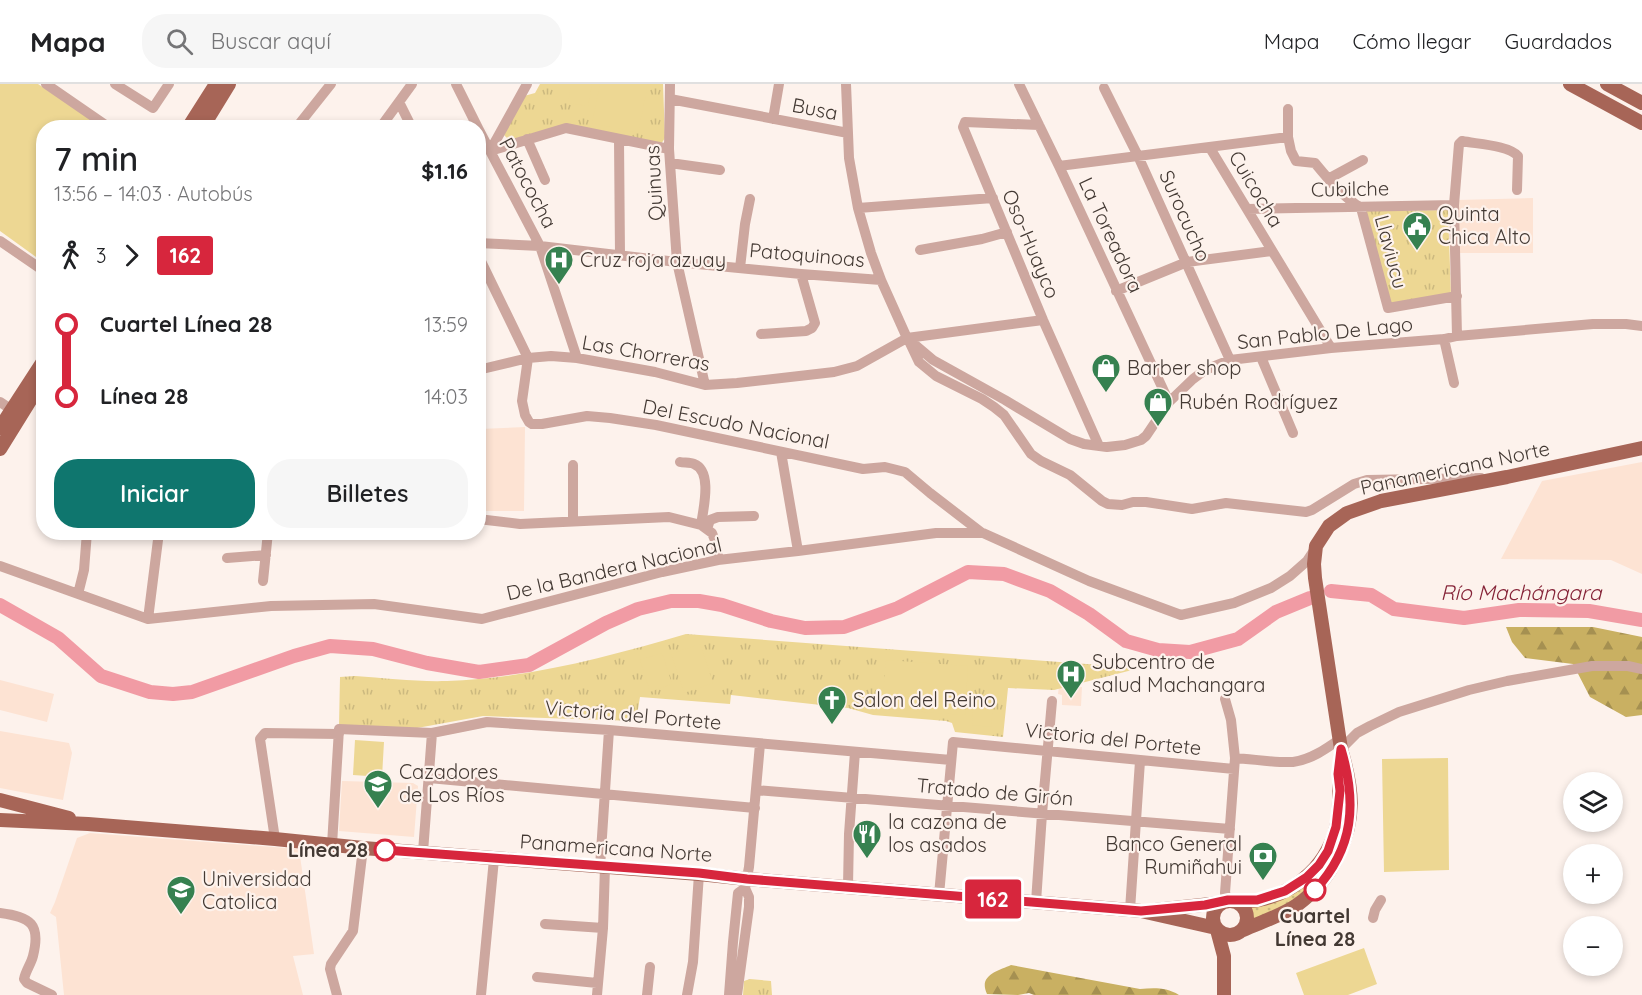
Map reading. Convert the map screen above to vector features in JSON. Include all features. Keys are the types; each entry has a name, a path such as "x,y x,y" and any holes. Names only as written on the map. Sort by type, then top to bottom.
{"main road":[{"path":"193,120 216,84"},
{"path":"207,120 230,84"},
{"path":"1570,84 1642,123"},
{"path":"1607,84 1642,103"},
{"path":"0,428 6,406 36,370"},
{"path":"0,449 36,391"},
{"name":"Panamericana Norte","path":"0,820 53,819 88,824 494,859 699,873 746,883 848,886 1136,910 1217,929 1226,935 1241,931 1296,906 1312,893 1330,872 1344,843 1350,820 1348,773 1340,740 1314,578 1316,546 1329,526 1347,513 1381,501 1642,448"},
{"name":"Panamericana Norte","path":"1136,910 1257,900 1285,891 1307,877 1328,851 1337,822 1340,791 1338,774 1340,740"},
{"name":"Panamericana Norte","path":"0,800 53,819"},
{"path":"1224,956 1228,945 1246,925 1247,914 1241,904 1228,902 1214,910 1213,915 1224,956 1224,995"}],"street":[{"path":"46,84 98,120"},
{"path":"115,84 153,108 169,84"},
{"path":"302,120 331,84"},
{"path":"386,120 412,84"},
{"name":"Patococha","path":"456,84 474,120"},
{"path":"490,151 527,84"},
{"name":"Quinuas","path":"670,84 669,150 677,262 705,385"},
{"path":"772,119 779,84"},
{"name":"San Pablo De Lago","path":"846,84 849,158 858,208 881,280 908,338 933,360 1070,439 1084,444 1107,447 1141,440 1169,402 1193,379 1205,370 1230,360 1331,348 1593,324 1642,326"},
{"name":"La Toreadora","path":"1019,84 1169,402"},
{"name":"Surocucho","path":"1104,88 1138,156 1230,360"},
{"name":"Busa","path":"670,99 848,133"},
{"path":"399,102 408,120"},
{"name":"Llaviucu","path":"1288,109 1288,137 1296,161 1315,163 1349,201 1361,208 1388,308 1457,296"},
{"name":"Oso-Huayco","path":"1039,124 965,123 963,127 1043,320 1099,446"},
{"path":"490,151 566,128 669,150"},
{"path":"1210,148 1288,137"},
{"path":"527,139 544,180"},
{"path":"619,140 620,255"},
{"path":"1456,336 1454,205 1459,144 1462,141 1507,149 1515,153 1518,156 1517,190"},
{"name":"Patococha","path":"486,143 540,246 577,358"},
{"name":"Cuicocha","path":"1059,166 1210,148 1331,348"},
{"path":"1328,179 1363,160"},
{"path":"670,163 720,170"},
{"path":"858,208 993,198"},
{"path":"740,268 750,199"},
{"name":"Cubilche","path":"1247,209 1454,205"},
{"path":"920,250 1007,232"},
{"path":"0,240 36,265"},
{"name":"Patoquinoas","path":"486,243 540,246 677,262 881,280"},
{"path":"1116,291 1187,262 1272,251"},
{"path":"486,271 528,358"},
{"path":"761,334 806,331 812,328 815,323 801,274"},
{"path":"1043,320 908,338 919,362 936,376 994,407 1004,415 1031,453 1041,462 1070,475 1108,504 1122,505 1146,501 1192,509 1226,503 1306,512 1354,484 1367,480 1508,477"},
{"name":"Las Chorreras","path":"486,368 528,358 551,356 577,358 655,372 705,385 737,383 834,372 857,366 908,338"},
{"path":"1444,339 1454,383"},
{"path":"1261,357 1293,433"},
{"name":"Del Escudo Nacional","path":"528,358 522,401 526,419 532,424 587,416 610,418 656,425 863,469 885,467 905,472 983,533"},
{"path":"782,452 798,551"},
{"path":"680,462 694,463 700,467 704,476 706,487 704,527"},
{"path":"573,465 573,521"},
{"path":"486,520 520,524 669,516 704,527 712,532 718,560"},
{"path":"704,527 710,520 718,517 754,516"},
{"name":"De la Bandera Nacional","path":"0,566 148,619 272,606 374,604 482,619 662,572 718,560 936,533 983,533 1089,581 1181,615 1234,603 1271,588 1290,576 1307,561 1316,546"},
{"path":"78,594 84,570 86,540"},
{"path":"148,619 158,540"},
{"path":"263,581 267,540"},
{"path":"227,558 266,555"},
{"path":"1340,740 1399,712 1469,690 1507,681 1592,666 1628,666 1642,669"},
{"path":"1226,699 1231,720 1235,764 1225,893 1228,902"},
{"path":"1036,902 1052,701"},
{"name":"Victoria del Portete","path":"339,734 339,729 432,733 487,722 609,730 951,760 953,742 1140,761 1235,764 1292,762 1321,752 1340,740"},
{"path":"1340,740 1370,726"},
{"path":"537,977 600,992 609,730"},
{"path":"275,839 260,739 265,733 339,734 332,845"},
{"path":"423,852 432,733"},
{"path":"737,995 749,907 746,883 760,744"},
{"path":"848,886 855,752"},
{"path":"939,894 951,760"},
{"path":"1136,910 1135,822 1140,761"},
{"path":"429,778 754,808"},
{"name":"Tratado de Girón","path":"756,790 1230,829"},
{"path":"337,995 330,969 353,931 363,848"},
{"path":"481,995 494,859"},
{"path":"687,995 693,962 699,873"},
{"path":"729,995 738,893 746,883"},
{"path":"1373,918 1381,900"},
{"path":"0,913 29,921 34,927 32,957 24,979 27,983 52,995"},
{"path":"545,924 603,928"},
{"path":"647,995 650,967"}],"shaded area":[{"path":"1533,198 1533,253 1459,253 1457,200"},
{"path":"525,427 524,511 486,511 486,429"},
{"path":"1642,462 1642,574 1611,560 1501,559 1542,481"},
{"path":"0,680 54,694 47,722 0,710"},
{"name":"Subcentro de salud Machangara","path":"1059,686 1082,687 1081,706 1062,705 1062,695 1058,694"},
{"path":"0,731 69,743 72,753 63,800 0,788"},
{"name":"Cazadores de Los Ríos","path":"342,781 413,783 418,786 414,837 339,831"},
{"name":"Universidad Catolica","path":"90,833 299,849 314,954 293,956 303,995 64,995 56,917 50,913 77,838"}],"green space":[{"path":"0,84 38,84 92,120 36,120 36,257 0,231"},
{"path":"540,84 663,84 665,138 661,144 566,124 517,138 507,138 504,135 524,96 535,93"},
{"path":"571,84 592,84 588,106 568,103"},
{"path":"600,84 648,84 638,133 592,123"},
{"path":"1448,210 1451,295 1388,307 1366,211"},
{"path":"1506,627 1593,627 1642,637 1642,715 1626,717 1590,697 1573,664 1525,658 1512,642"},
{"path":"686,634 1140,668 1054,690 1008,688 1003,737 955,732 952,723 946,721 873,715 848,708 731,695 730,704 640,697 636,721 483,716 417,728 339,726 340,677 436,681 508,676 598,658"},
{"path":"700,644 713,683 684,693 671,654"},
{"path":"662,653 672,684 650,692 640,660"},
{"path":"886,660 968,666 965,715 882,709"},
{"path":"974,694 994,695 991,727 972,725"},
{"path":"355,740 384,742 382,777 353,775"},
{"path":"1448,758 1449,870 1384,872 1382,759"},
{"path":"1331,858 1313,886 1286,906 1251,921 1248,906 1288,897 1317,877"},
{"path":"1364,948 1377,984 1348,995 1304,995 1296,973"},
{"path":"1011,965 1140,989 1165,989 1179,995 987,994 985,982 987,978"},
{"path":"750,979 771,981 772,995 743,995 744,981"}],"waterway":[{"name":"Río Machángara","path":"0,605 58,638 101,676 150,692 173,694 192,692 294,656 330,646 373,649 427,663 479,672 529,665 606,623 638,609 671,601 699,601 722,605 771,621 805,628 844,627 898,608 968,572 1004,574 1050,591 1089,614 1126,641 1158,650 1190,652 1238,639 1276,612 1310,598"},
{"name":"Río Machángara","path":"1331,591 1371,595 1394,609 1464,618 1519,610 1589,611 1642,620"}],"bus line":[{"name":"162","path":"385,850 699,873 747,879 1141,911 1205,905 1228,900 1257,900 1285,891 1307,877 1328,851 1337,822 1341,749 1348,773 1351,804 1348,833 1330,872 1315,890"}],"place":[{"name":"Quinta Chica Alto","path":"1417,252"},
{"name":"Cruz roja azuay","path":"559,286"},
{"name":"Barber shop","path":"1106,394"},
{"name":"Rubén Rodríguez","path":"1158,428"},
{"name":"Subcentro de salud Machangara","path":"1071,700"},
{"name":"Salon del Reino","path":"832,726"},
{"name":"Cazadores de Los Ríos","path":"378,810"},
{"name":"Línea 28","path":"385,850"},
{"name":"la cazona de los asados","path":"867,860"},
{"name":"Banco General Rumiñahui","path":"1263,882"},
{"name":"Cuartel Línea 28","path":"1315,890"},
{"name":"Universidad Catolica","path":"181,916"}]}
